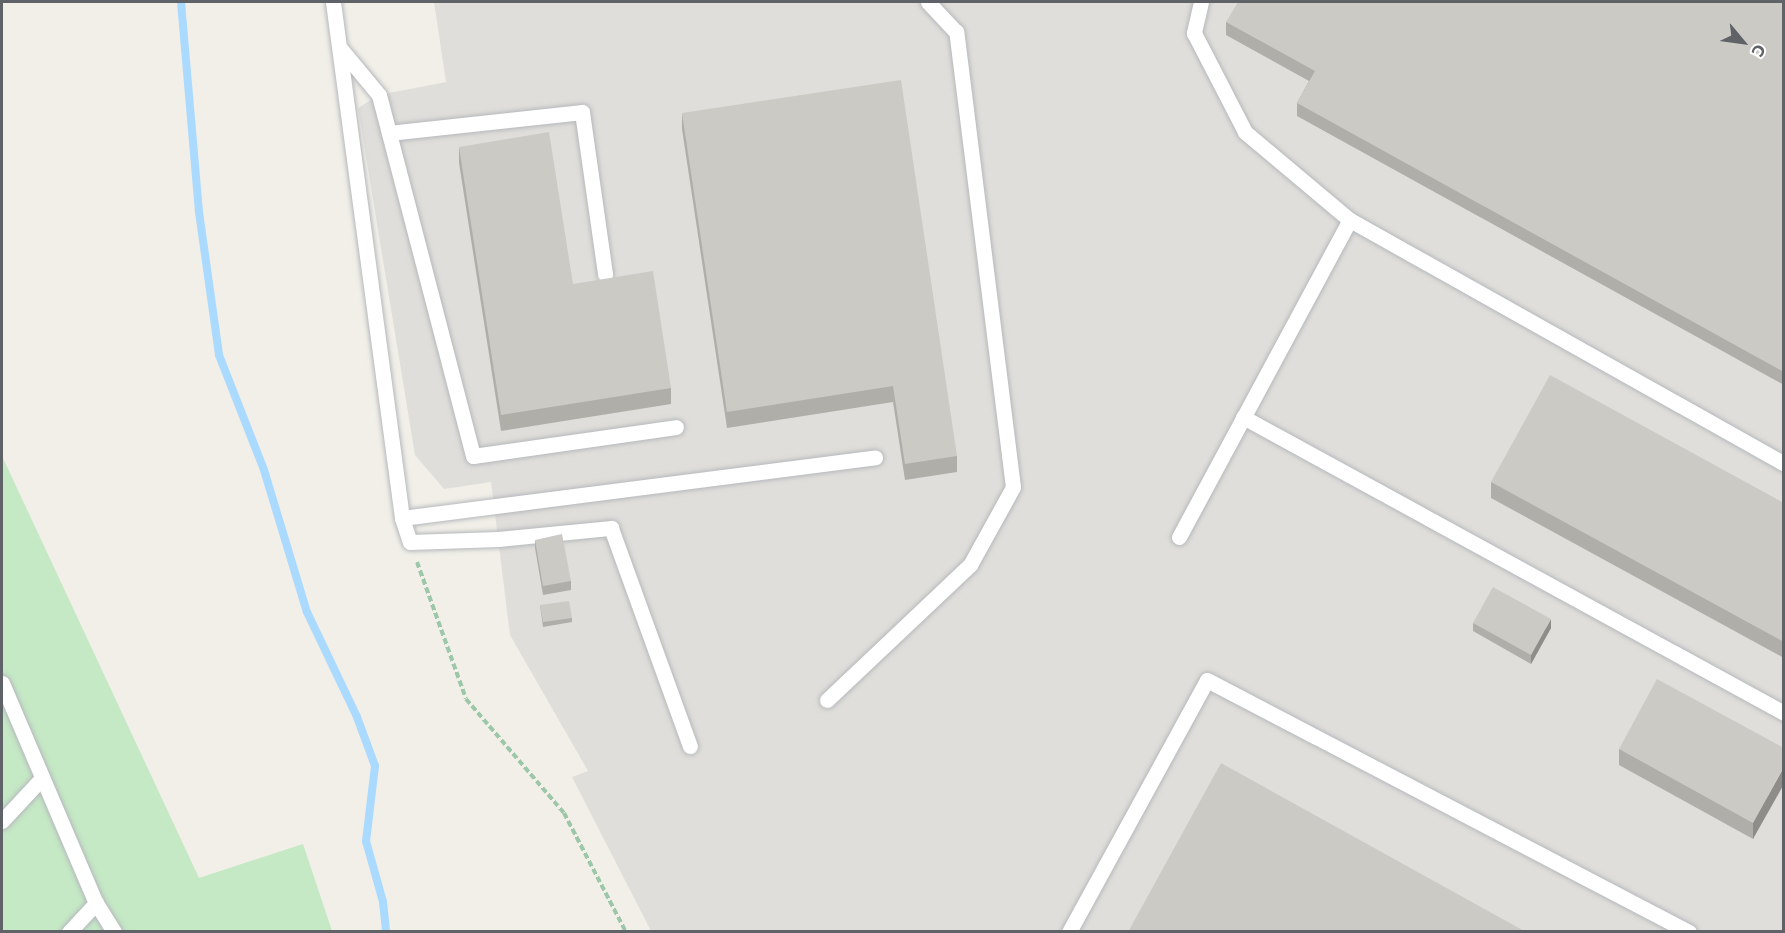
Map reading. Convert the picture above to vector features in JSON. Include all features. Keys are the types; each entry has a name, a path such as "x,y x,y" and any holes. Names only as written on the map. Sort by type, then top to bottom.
{"lane":[{"path":"333,2 402,518 410,542 498,539 611,528 690,746"},
{"path":"827,700 970,565 1013,487 956,32 928,2"},
{"path":"1201,2 1194,33 1245,132 1350,220 1784,464"},
{"path":"340,48 379,95 473,456 676,427"},
{"path":"389,133 582,112 605,274"},
{"path":"1179,537 1350,220"},
{"path":"1243,417 1784,713"},
{"path":"402,518 875,456"},
{"path":"1068,932 1207,680 1689,932"},
{"path":"2,683 41,779 96,903 114,932"},
{"path":"2,820 41,779"},
{"path":"69,932 96,903"}],"path":[{"path":"410,542 466,699 564,813 626,932"}],"shaded area":[{"path":"434,2 1783,2 1783,931 651,931 572,777 588,771 510,635 491,482 444,489 415,455 358,108 379,95 446,82"}],"green space":[{"path":"2,456 199,878 303,844 332,931 2,931"}],"building":[{"path":"1238,2 1784,2 1784,372 1297,103 1315,71 1226,22"},
{"path":"901,80 957,456 905,464 893,386 727,412 682,113"},
{"path":"549,132 573,284 653,271 671,388 501,415 459,147"},
{"path":"1550,375 1784,503 1784,642 1491,482"},
{"path":"562,534 571,581 543,586 535,540"},
{"path":"1493,587 1551,619 1531,655 1473,623"},
{"path":"569,601 572,618 543,622 540,605"},
{"path":"1657,679 1784,748 1784,767 1753,823 1619,749"},
{"path":"1221,763 1526,932 1128,932"}],"waterway":[{"path":"181,2 199,212 219,355 264,470 307,612 357,717 375,766 366,841 383,902 386,932"}]}
